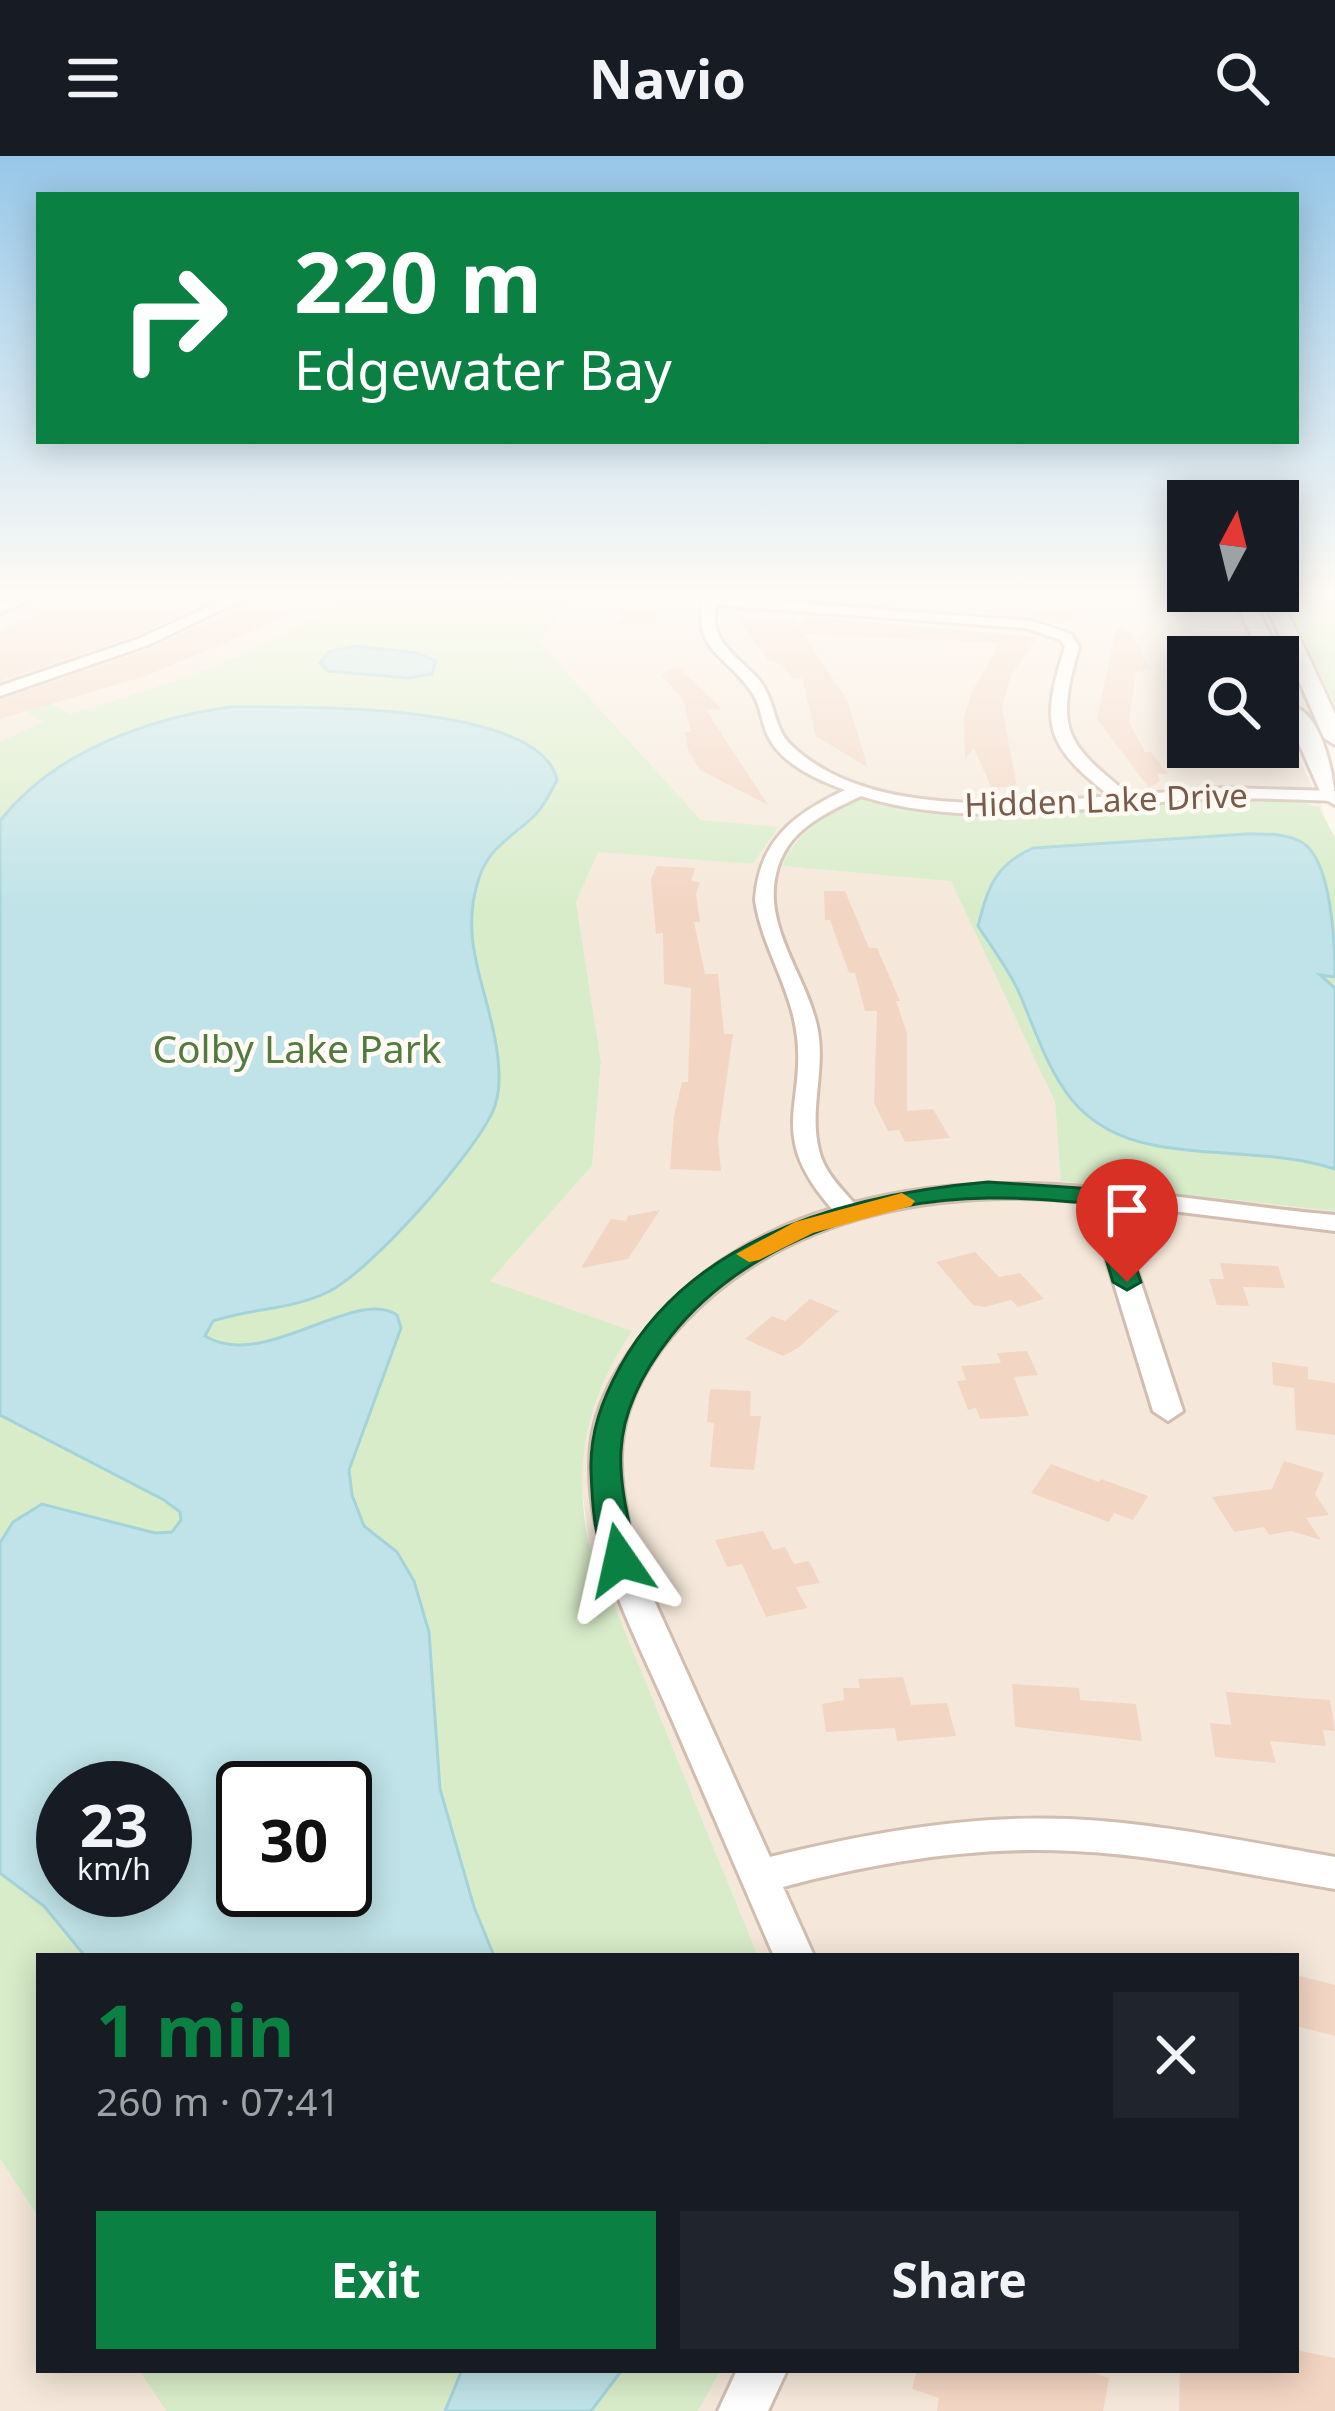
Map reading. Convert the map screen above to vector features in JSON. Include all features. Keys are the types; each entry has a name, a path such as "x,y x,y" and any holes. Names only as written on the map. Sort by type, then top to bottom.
{"main road":[{"path":"1318,701 1335,739"},
{"path":"1299,718 1335,797"}],"street":[{"name":"Hidden Lake Drive","path":"764,701 774,737 803,764 862,789 981,809 1055,809 1208,794 1335,797"},
{"path":"1054,701 1056,733 1081,765 1127,801"},
{"path":"849,1213 818,1177 807,1155 806,1019 766,926 764,906 773,854 782,838 816,812 862,789"},
{"path":"793,1953 620,1560 608,1497 606,1450 616,1401 633,1370 688,1300 712,1277 758,1249 849,1213 933,1195 988,1190 1100,1196 1335,1223"},
{"path":"1100,1196 1168,1411"},
{"path":"760,1876 845,1853 997,1835 1143,1842 1335,1873"},
{"path":"742,2411 761,2373"}],"shaded area":[{"path":"0,701 13,701 48,724 0,744"},
{"path":"48,701 121,701 74,716"},
{"path":"593,701 1167,701 1167,768 1299,768 1299,758 1325,814 1314,804 1286,799 1190,800 1029,815 951,811 868,797 810,827 794,843 782,866 951,880 1055,1102 1062,1181 1335,1211 1335,2411 698,2411 719,2373 1299,2373 1299,1953 757,1953 588,1541 581,1479 586,1424 602,1379 631,1331 490,1281 592,1166 601,1062 576,902 598,851 753,864 777,828 701,820"},
{"path":"0,2159 36,2213 36,2373 141,2373 166,2411 0,2411"}],"green space":[{"name":"Colby Lake Park","path":"11,701 47,701 70,714 111,701 593,701 701,820 778,827 753,864 598,852 576,902 601,1062 592,1166 490,1281 632,1331 604,1381 588,1432 582,1484 588,1541 757,1953 36,1953 36,2213 0,2159 0,742 43,722"},
{"path":"1256,796 1319,807 1335,838 1335,1211 1061,1181 1055,1102 951,881 782,866 817,822 868,797 1021,815"},
{"path":"141,2373 719,2373 698,2411 166,2411"}],"water":[{"path":"230,707 412,714 508,735 541,754 557,780 536,814 488,859 474,900 473,941 499,1075 496,1103 482,1131 419,1210 347,1280 300,1302 213,1321 205,1336 228,1344 254,1344 358,1311 379,1309 397,1315 401,1328 349,1470 352,1495 364,1526 397,1552 414,1581 429,1632 440,1789 474,1907 493,1953 83,1953 53,1917 192,1917 192,1761 36,1761 36,1900 0,1873 0,1543 13,1522 42,1504 155,1533 172,1532 181,1520 180,1512 164,1500 0,1415 0,821 47,776 135,730"},
{"path":"1247,834 1283,836 1303,843 1313,853 1326,886 1335,977 1320,975 1335,988 1335,1169 1290,1159 1153,1145 1100,1125 1081,1110 1053,1071 1012,978 978,926 995,879 1010,862 1033,848"},
{"path":"461,2373 620,2373 591,2411 445,2411"}],"building":[{"path":"0,701 60,701 0,719"},
{"path":"683,701 714,701 722,709 706,710 768,805 700,770 688,750 685,732 691,732"},
{"path":"808,701 847,701 868,768 816,736"},
{"path":"969,701 1004,701 1017,787 991,787 974,748 965,759 964,718"},
{"path":"1101,701 1132,701 1129,722 1145,752 1151,752 1168,774 1157,774 1160,781 1149,788 1097,719"},
{"path":"657,866 695,868 691,881 700,882 696,894 700,922 694,922 705,974 718,974 724,1034 733,1034 718,1138 721,1171 670,1169 674,1116 682,1082 688,1082 691,988 664,984 663,933 656,934 651,879"},
{"path":"824,891 845,891 869,948 877,948 900,1001 896,1001 907,1033 907,1111 933,1109 950,1138 905,1142 899,1130 888,1131 874,1103 877,1011 865,1011 855,973 849,973 830,920 825,920"},
{"path":"660,1210 628,1259 581,1268 611,1219 626,1221 628,1216"},
{"path":"975,1252 999,1277 1020,1273 1044,1299 1018,1307 1011,1300 973,1305 936,1262"},
{"path":"1220,1263 1278,1266 1285,1288 1243,1287 1249,1306 1217,1305 1209,1279 1224,1279"},
{"path":"810,1299 839,1311 798,1348 783,1356 745,1339 772,1316 785,1321"},
{"path":"1027,1351 1038,1375 1014,1377 1029,1416 980,1419 976,1408 968,1410 957,1381 966,1380 961,1366 1001,1363 997,1353"},
{"path":"1272,1362 1308,1367 1308,1379 1335,1383 1335,1435 1296,1430 1294,1388 1273,1385"},
{"path":"710,1389 751,1391 750,1416 761,1416 754,1470 710,1467 714,1423 707,1422"},
{"path":"1284,1461 1324,1473 1315,1494 1329,1515 1306,1518 1321,1540 1291,1531 1269,1535 1264,1527 1234,1532 1212,1497 1272,1489"},
{"path":"1051,1464 1148,1496 1133,1520 1114,1513 1109,1522 1031,1493"},
{"path":"763,1531 773,1550 785,1547 794,1564 809,1561 820,1583 796,1587 807,1608 766,1617 742,1564 727,1567 715,1540"},
{"path":"903,1677 911,1705 947,1703 956,1736 897,1741 895,1728 826,1732 822,1704 844,1700 843,1688 860,1688 858,1679"},
{"path":"1012,1684 1079,1688 1080,1700 1136,1704 1142,1741 1015,1727"},
{"path":"1226,1692 1330,1700 1335,1731 1323,1730 1326,1746 1270,1741 1276,1763 1215,1757 1210,1723 1231,1725"},
{"path":"1299,1976 1335,1985 1335,2036 1299,2027"},
{"path":"1299,2351 1335,2358 1335,2411 1179,2411 1180,2373 1299,2373"},
{"path":"916,2373 1095,2373 1109,2378 1103,2411 937,2411 939,2398 912,2389"}],"slow traffic":[{"path":"749,1254 804,1228 902,1201"}],"route":[{"path":"620,1560 608,1497 606,1450 616,1401 641,1354 676,1312 712,1277 758,1249 849,1213 933,1195 1046,1191 1100,1196 1127,1282"}]}
